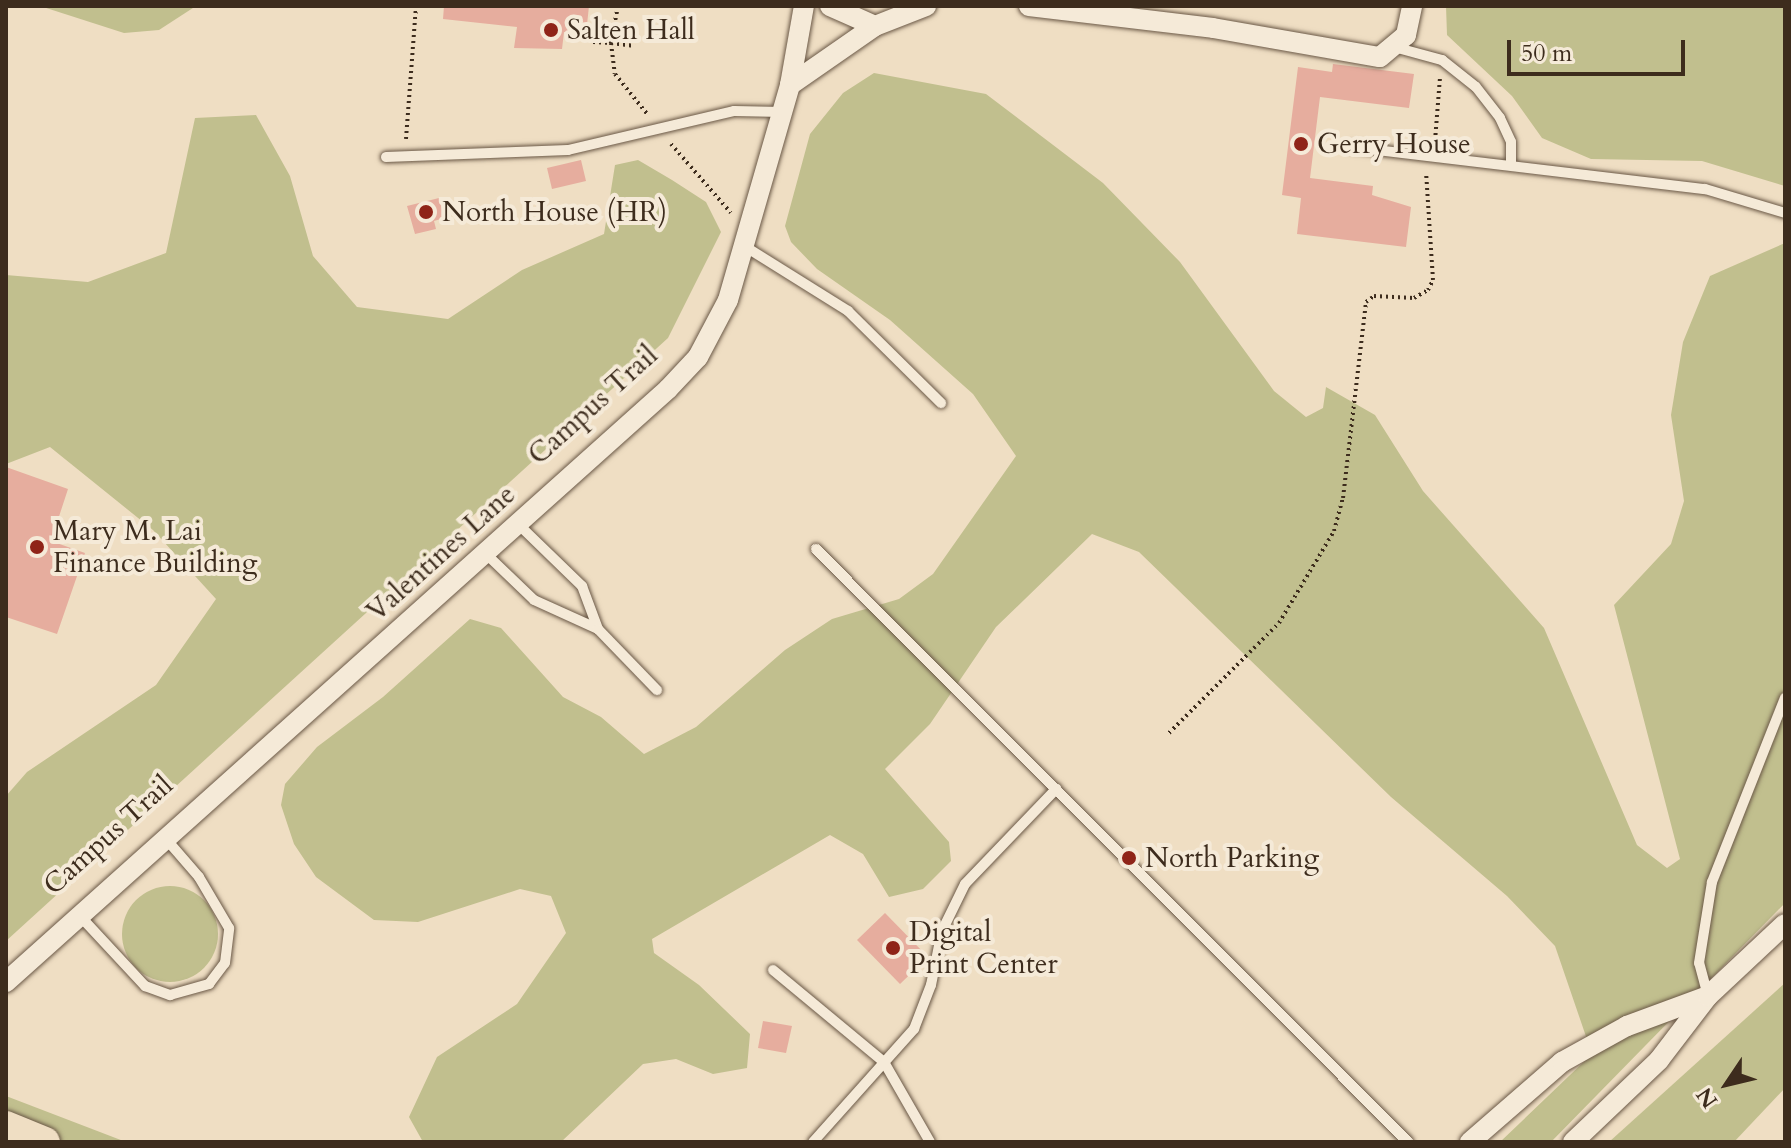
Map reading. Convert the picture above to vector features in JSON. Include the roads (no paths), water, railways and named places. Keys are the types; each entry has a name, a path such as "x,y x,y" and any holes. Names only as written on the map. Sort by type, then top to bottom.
{"main road":[{"path":"6,1126 45,1142"}],"street":[{"name":"Valentines Lane","path":"6,982 167,840 698,357 719,323 744,246 790,85 804,6"},
{"path":"830,6 875,26"},
{"path":"790,85 875,26 926,6"},
{"path":"1029,6 1213,28 1380,57 1406,35 1412,6"},
{"path":"1573,1142 1659,1060 1708,996 1785,924"},
{"path":"1470,1142 1562,1062 1627,1026 1708,996"}],"lane":[{"path":"1392,47 1442,60 1476,87 1500,118 1511,142 1511,165"},
{"path":"386,157 568,150 734,111 783,112"},
{"path":"1351,147 1705,189 1785,213"},
{"path":"744,246 848,311 941,403"},
{"path":"517,523 582,586 598,629"},
{"path":"816,549 1408,1142"},
{"path":"484,552 534,600 598,629 657,690"},
{"path":"1708,996 1699,963 1712,882 1785,698"},
{"path":"813,1142 914,1029 931,985 942,931 965,884 1056,789"},
{"path":"80,916 145,986 170,995 209,984 225,963 229,928 199,877 167,840"},
{"path":"773,970 884,1062 930,1142"}],"place":[{"name":"Salten Hall","path":"551,30"},
{"name":"Gerry House","path":"1301,144"},
{"name":"North House (HR)","path":"426,212"},
{"name":"Mary M. Lai Finance Building","path":"37,547"},
{"name":"North Parking","path":"1129,858"},
{"name":"Digital Print Center","path":"893,948"}]}
